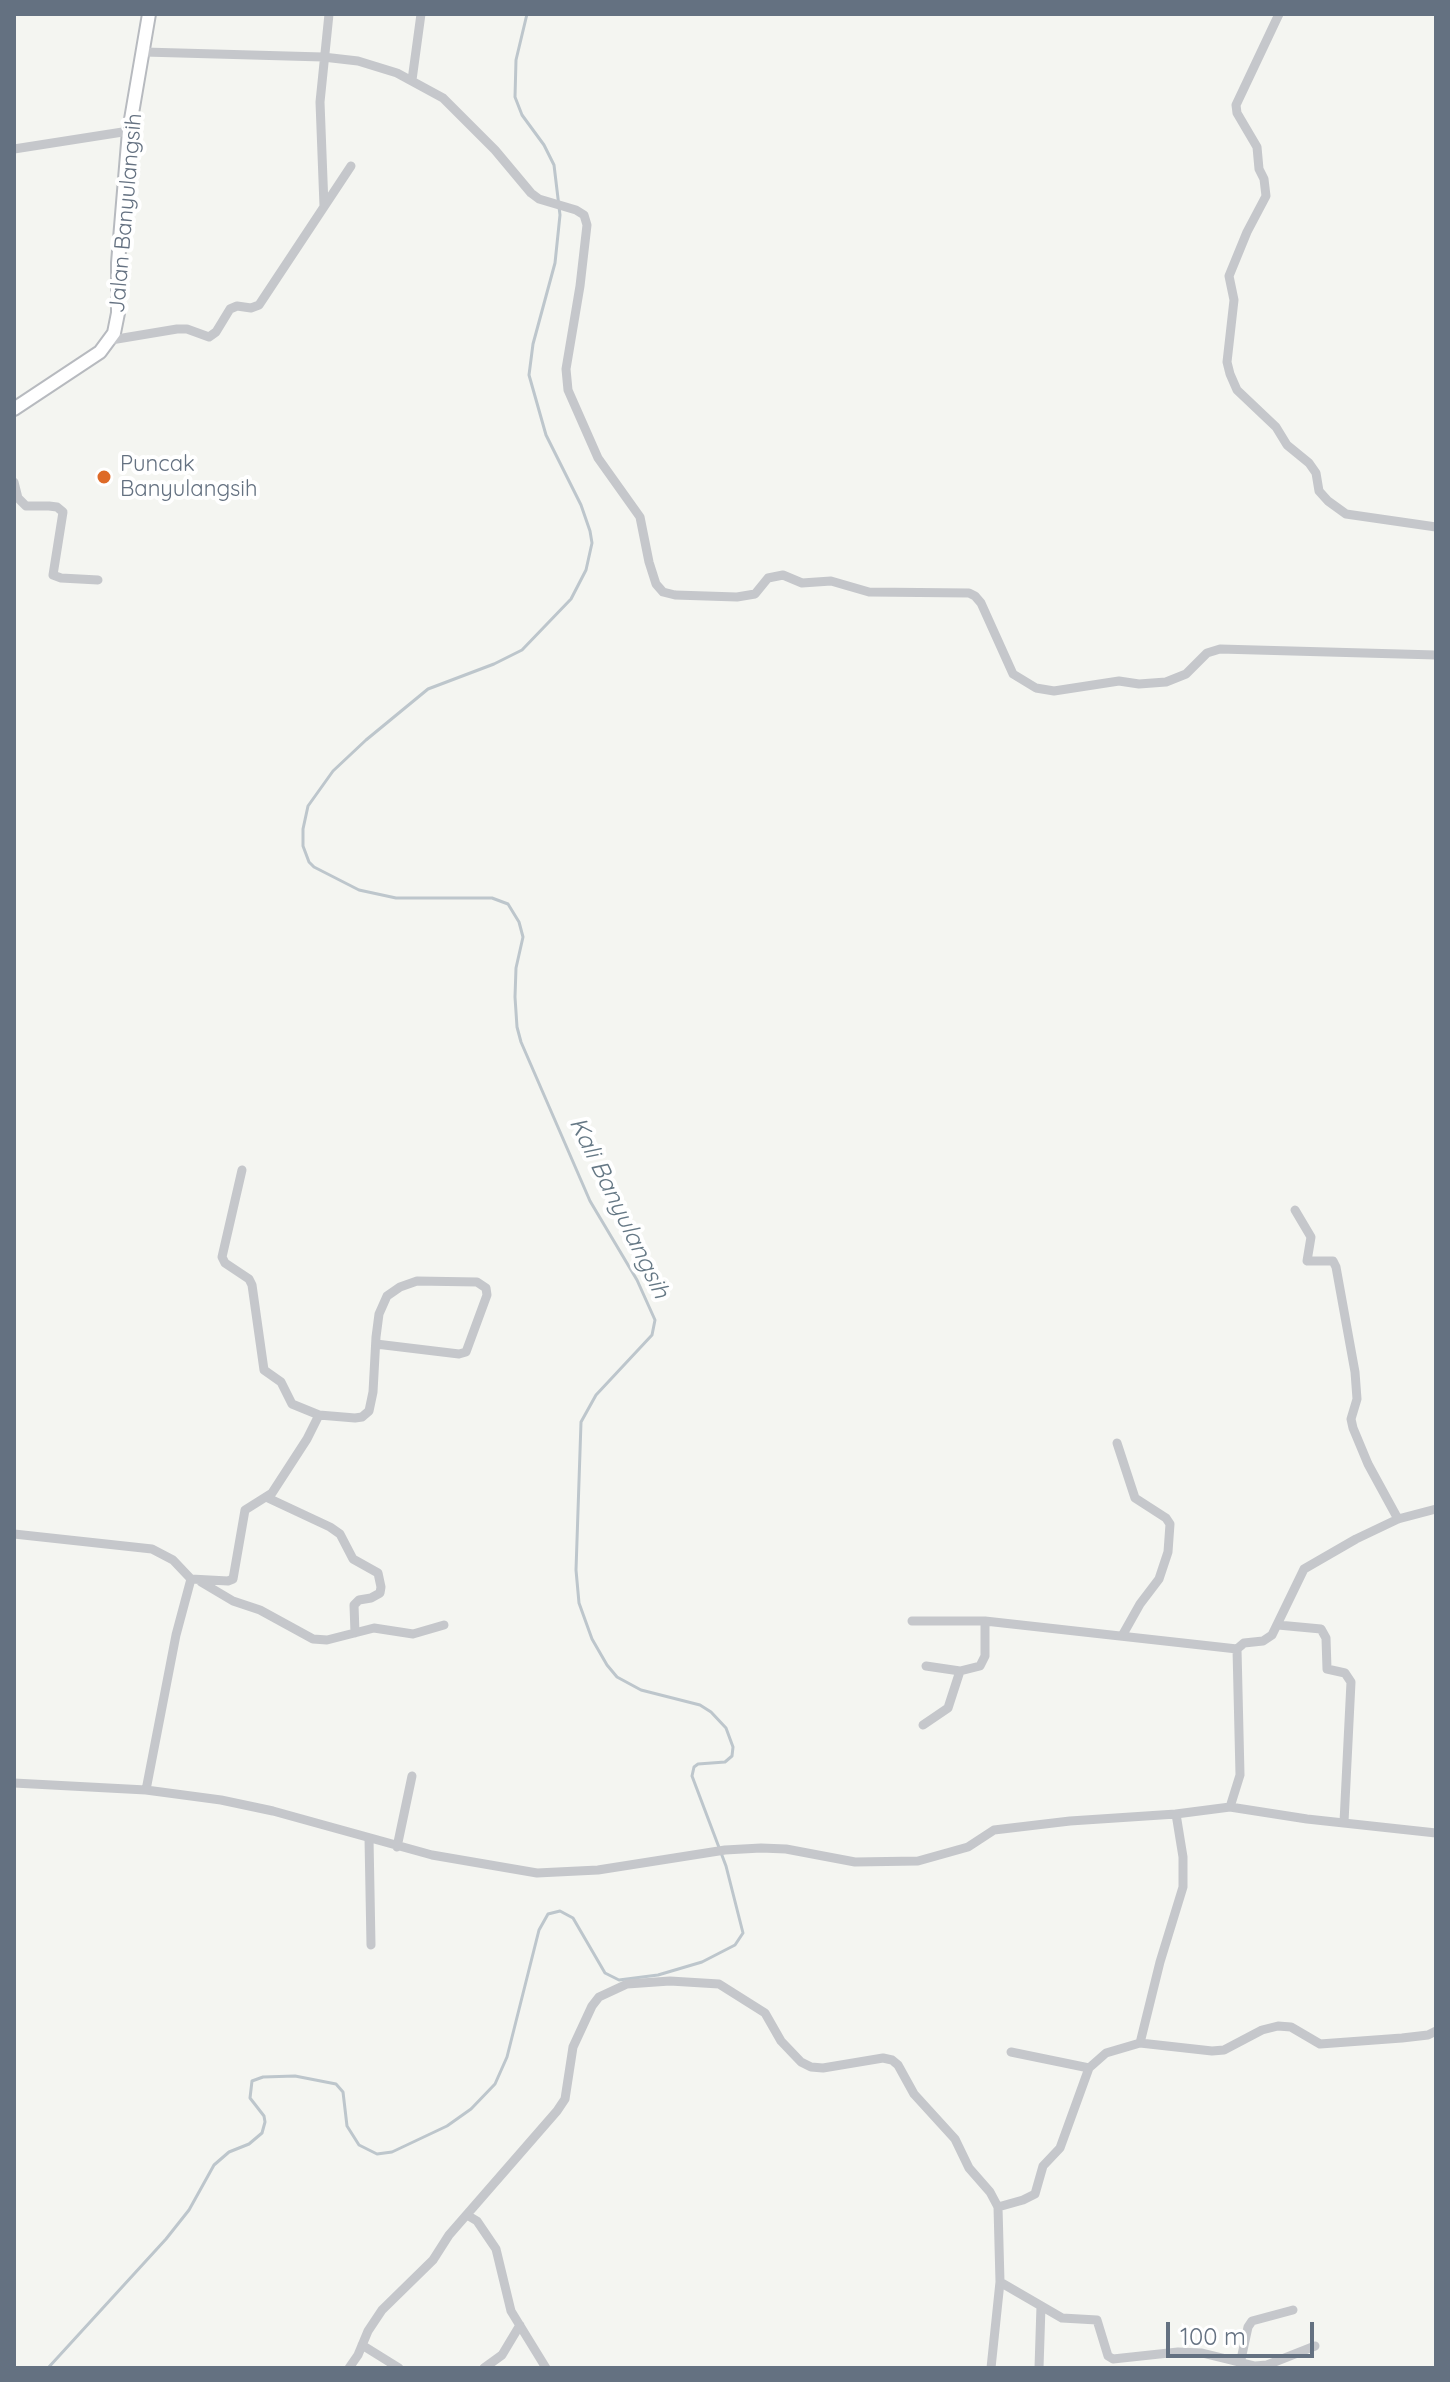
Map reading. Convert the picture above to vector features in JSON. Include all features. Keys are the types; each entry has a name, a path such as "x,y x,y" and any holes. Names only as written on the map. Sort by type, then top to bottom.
{"street":[{"name":"Jalan Banyulangsih","path":"14,409 100,352 111,340 118,313 118,263 129,131 149,14"},
{"path":"324,206 320,102 329,14"},
{"path":"412,80 421,14"},
{"path":"1279,14 1236,105 1237,113 1257,147 1266,196 1229,276 1234,300 1227,362 1230,374 1237,390 1276,427 1287,445 1309,463 1316,473 1319,491 1328,501 1346,514 1436,527"},
{"path":"144,52 323,57 358,61 412,80 450,104 539,199 584,215 587,225 580,286 566,369 568,390 598,458 640,517 649,562 656,584 663,592 737,597 755,594 768,578 783,575 802,583 831,581 869,592 969,593 981,603 1013,674 1036,688 1054,691 1119,681 1139,684 1166,682 1186,674 1207,653 1220,649 1436,655"},
{"path":"14,149 129,131"},
{"path":"111,340 177,329 212,336 230,309 237,306 251,308 264,301 351,166"},
{"path":"14,482 18,498 26,506 57,507 63,512 52,567 55,577 98,580"},
{"path":"242,1170 222,1257 252,1285 264,1370 279,1379 292,1404 319,1415 362,1417 369,1411 375,1379 376,1344 379,1314 387,1296 417,1281 461,1281 482,1284 486,1288 487,1295 466,1352 459,1354 376,1344"},
{"path":"1295,1210 1311,1237 1307,1261 1333,1261 1336,1267 1355,1372 1357,1399 1351,1419 1353,1428 1368,1464 1398,1519"},
{"path":"194,1580 233,1579 244,1512 268,1498 319,1415"},
{"path":"1117,1443 1135,1498 1166,1518 1170,1524 1168,1552 1159,1579 1122,1636"},
{"path":"268,1498 330,1527 340,1534 353,1559 378,1573 380,1593 359,1600 354,1605 355,1633"},
{"path":"912,1621 985,1621 1237,1649 1244,1643 1263,1641 1272,1635 1304,1569 1398,1519 1436,1509"},
{"path":"14,1534 152,1549 173,1560 194,1580 233,1601 260,1610 313,1639 327,1640 374,1628 413,1634 444,1625"},
{"path":"146,1790 176,1635 194,1580"},
{"path":"926,1666 960,1671 983,1664 985,1621"},
{"path":"1278,1625 1321,1629 1326,1638 1327,1669 1345,1673 1351,1682 1344,1822"},
{"path":"1230,1807 1240,1775 1237,1649"},
{"path":"923,1725 945,1713 955,1693 960,1671"},
{"path":"397,1847 412,1776"},
{"path":"14,1783 146,1790 273,1811 397,1847 506,1869 555,1874 725,1850 786,1849 870,1863 918,1861 968,1847 994,1830 1230,1807 1436,1833"},
{"path":"1140,2043 1183,1887 1183,1857 1176,1814"},
{"path":"369,1838 371,1945"},
{"path":"349,2368 382,2310 433,2260 449,2235 565,2099 573,2047 599,1997 627,1984 670,1981 719,1984 740,1995 765,2013 781,2041 801,2062 811,2067 823,2068 883,2058 898,2065 914,2094 955,2139 969,2168 990,2192 998,2207 1000,2282 991,2368"},
{"path":"998,2207 1035,2194 1043,2166 1060,2148 1089,2068 1106,2053 1140,2043 1224,2050 1262,2030 1278,2026 1291,2027 1320,2044 1402,2038 1436,2031"},
{"path":"1011,2052 1089,2068"},
{"path":"467,2215 477,2221 496,2249 511,2311 546,2368"},
{"path":"1000,2282 1062,2318 1097,2320 1108,2356 1113,2359 1178,2352 1202,2353 1240,2364 1267,2365 1315,2346"},
{"path":"1039,2368 1041,2306"},
{"path":"1240,2364 1252,2321 1293,2310"},
{"path":"484,2368 502,2355 520,2325"},
{"path":"362,2345 399,2368"}],"waterway":[{"name":"Kali Banyulangsih","path":"48,2368 166,2239 189,2210 214,2165 229,2152 249,2144 262,2133 264,2116 250,2098 252,2081 263,2077 295,2076 336,2084 343,2092 347,2126 359,2145 377,2154 392,2152 447,2126 471,2109 495,2084 507,2057 539,1930 548,1914 560,1911 573,1918 605,1973 619,1980 658,1975 702,1962 735,1945 743,1933 726,1866 692,1776 698,1764 725,1762 732,1756 733,1747 726,1728 700,1705 641,1690 617,1677 592,1639 579,1603 576,1570 581,1422 596,1395 652,1335 655,1320 637,1280 590,1201 521,1042 515,997 516,968 523,937 519,922 508,904 492,898 396,898 359,890 314,867 303,846 308,806 333,771 428,689 522,650 571,599 586,570 592,543 590,531 581,505 546,435 529,375 533,344 555,263 560,215 554,165 522,115 515,97 516,60 527,14"}],"place":[{"name":"Puncak Banyulangsih","path":"104,477"}]}
